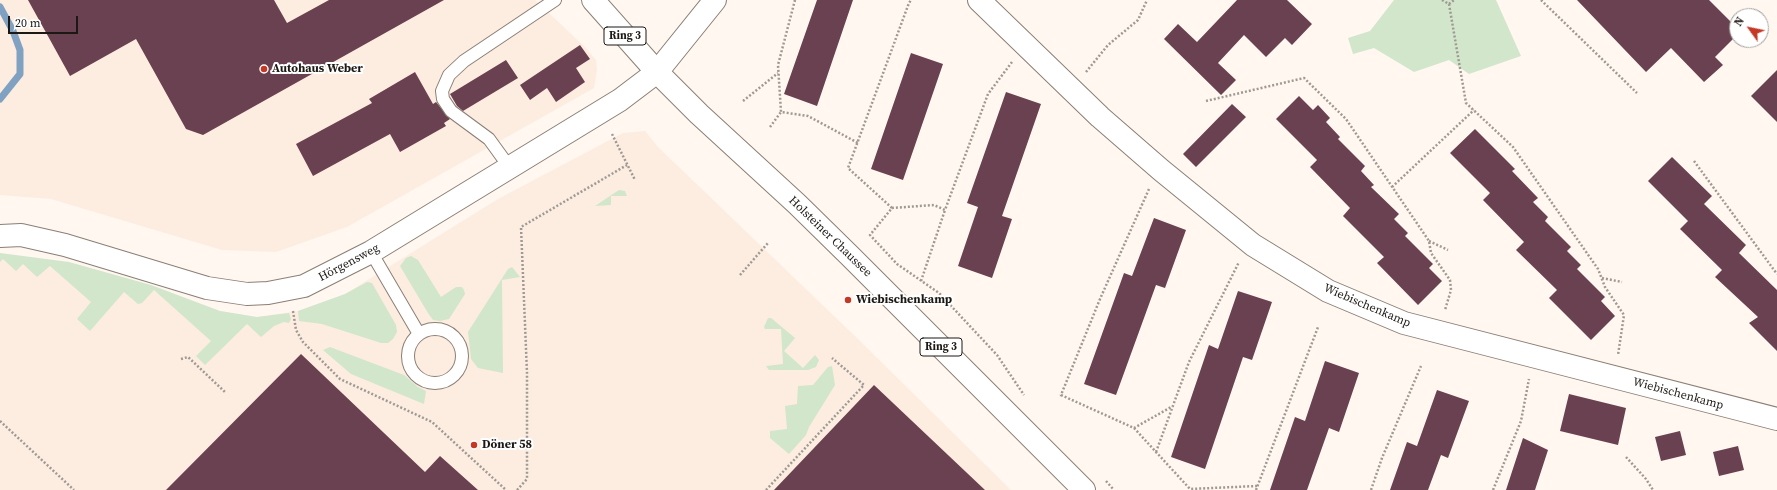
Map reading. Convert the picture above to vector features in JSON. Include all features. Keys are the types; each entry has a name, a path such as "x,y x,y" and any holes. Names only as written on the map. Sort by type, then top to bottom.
{"street":[{"name":"Holsteiner Chaussee","path":"593,0 657,72 699,114 797,204 1084,490"},
{"path":"657,72 715,0"},
{"name":"Wiebischenkamp","path":"979,0 1100,117 1161,170 1253,244 1328,291 1410,325 1777,419"},
{"name":"Hörgensweg","path":"0,236 21,235 65,245 208,288 247,294 268,293 304,286 370,252 510,168 620,100 657,72"}],"lane":[{"path":"510,168 489,139 451,111 443,99 442,91 449,75 464,61 555,0"},
{"path":"370,252 419,334"},
{"path":"436,329 446,331 459,342 462,359 456,375 450,380 435,384 428,383 415,374 411,368 408,354 410,346 419,334 427,330 436,329"}],"path":[{"path":"770,127 781,112 778,65 795,0"},
{"path":"911,0 848,168 892,208 934,205 946,210"},
{"path":"1072,90 1108,45 1138,20 1147,0"},
{"path":"1442,0 1449,4"},
{"path":"1449,4 1454,0"},
{"path":"1541,0 1637,93"},
{"path":"1449,4 1466,103 1513,147 1598,269 1606,287 1624,315 1618,356"},
{"path":"921,281 988,94 1025,46"},
{"path":"743,101 778,74"},
{"path":"1206,101 1304,78 1346,119 1429,241 1431,253 1450,280 1451,290 1443,315"},
{"path":"1392,187 1474,110"},
{"path":"781,112 808,116 858,143"},
{"path":"612,134 635,180"},
{"path":"1694,161 1777,274"},
{"path":"517,490 527,479 527,373 521,227 627,165"},
{"path":"1150,188 1100,299 1061,395 1134,428 1190,489 1257,486"},
{"path":"892,208 870,235 897,264 939,294 997,355 1028,401"},
{"path":"1429,241 1448,250"},
{"path":"740,275 768,242"},
{"path":"1156,452 1189,362 1243,255"},
{"path":"1602,278 1622,282"},
{"path":"293,308 296,330 303,342 340,379 432,422 506,490"},
{"path":"1256,490 1318,328"},
{"path":"180,358 188,357 226,393"},
{"path":"766,490 864,385 832,358"},
{"path":"1371,490 1382,458 1421,366"},
{"path":"1493,490 1520,421 1530,372"},
{"path":"1134,428 1173,406"},
{"path":"0,421 74,490"},
{"path":"1626,458 1653,490"},
{"path":"1104,479 1114,490"}],"shaded area":[{"path":"0,0 535,0 585,47 596,60 597,69 594,88 347,227 276,252 222,250 51,199 0,195"},
{"path":"645,131 658,147 859,340 1011,490 0,490 0,254 69,264 220,311 257,317 298,311 345,294 498,199 623,133"}],"green space":[{"path":"1394,0 1496,0 1521,56 1469,74 1449,60 1414,72 1374,48 1353,54 1348,38 1370,31"},
{"path":"619,190 625,191 627,196 611,196 611,205 595,206"},
{"path":"0,253 69,262 151,285 220,311 257,317 289,313 291,319 289,323 284,322 274,326 261,337 247,324 205,365 196,356 211,341 154,290 142,303 138,304 124,292 90,331 77,319 91,302 50,266 37,277 23,264 16,271 3,259 0,262"},
{"path":"411,256 418,260 441,297 456,287 462,287 464,290 465,294 449,319 440,321 433,320 428,313 400,266 406,258"},
{"path":"512,267 520,277 502,280 503,373 478,368 471,359 468,332 508,269"},
{"path":"367,282 372,283 396,325 397,332 393,339 388,343 381,343 322,324 299,321 298,311 345,294"},
{"path":"768,318 771,318 795,338 784,351 803,368 815,355 819,360 816,367 808,370 769,370 766,366 783,364 781,329 765,329 764,327"},
{"path":"330,347 404,375 418,387 426,391 424,404 351,374 323,350"},
{"path":"832,366 835,385 809,427 806,435 789,454 770,438 770,431 787,429 785,406 797,404 798,386 813,385 828,367"}],"building":[{"path":"28,0 274,0 287,23 329,0 444,0 203,135 186,129 136,39 70,76"},
{"path":"817,0 853,0 817,106 784,94"},
{"path":"1237,0 1287,0 1312,24 1292,45 1285,38 1266,57 1244,35 1218,63 1236,80 1221,95 1164,39 1178,24 1197,42"},
{"path":"1577,0 1709,0 1729,20 1729,43 1715,57 1723,65 1704,82 1671,48 1646,72"},
{"path":"580,45 590,59 576,68 585,82 556,102 547,88 530,100 520,85"},
{"path":"911,53 943,64 903,180 871,169"},
{"path":"506,60 518,78 463,111 457,106 450,94"},
{"path":"1777,70 1777,122 1751,96"},
{"path":"415,72 433,104 436,102 450,119 444,123 446,126 400,152 390,134 313,176 296,144 372,103 369,99"},
{"path":"1006,92 1041,104 1002,216 1012,219 992,278 958,266 978,207 967,203"},
{"path":"1299,96 1313,110 1318,105 1330,118 1326,122 1340,137 1338,139 1365,166 1361,171 1374,185 1371,187 1399,214 1394,219 1408,233 1405,236 1433,264 1429,268 1442,281 1418,305 1377,263 1384,257 1343,216 1350,208 1310,167 1317,160 1276,119"},
{"path":"1232,104 1246,117 1196,167 1183,154"},
{"path":"1475,129 1515,169 1512,171 1538,198 1533,202 1548,217 1545,221 1571,247 1567,251 1581,265 1577,269 1605,297 1601,301 1615,316 1591,340 1549,298 1557,290 1516,250 1524,242 1483,200 1490,193 1450,153"},
{"path":"1672,157 1712,196 1704,204 1746,245 1739,253 1777,290 1777,351 1749,323 1758,317 1715,277 1722,270 1680,229 1688,221 1648,181"},
{"path":"1154,218 1186,230 1165,288 1156,285 1116,395 1084,384 1124,273 1132,276"},
{"path":"1238,291 1272,302 1252,360 1243,357 1205,469 1171,457 1209,345 1218,349"},
{"path":"301,354 425,472 440,456 478,490 166,490"},
{"path":"1325,361 1359,373 1339,432 1329,428 1307,490 1270,490 1295,417 1305,421"},
{"path":"874,385 985,490 774,490"},
{"path":"1437,390 1469,401 1448,458 1441,455 1428,490 1390,490 1407,442 1417,446"},
{"path":"1569,394 1626,408 1618,445 1560,431"},
{"path":"1680,431 1686,455 1661,461 1655,437"},
{"path":"1523,438 1548,450 1535,490 1506,490"},
{"path":"1738,446 1744,470 1719,476 1713,452"}],"waterway":[{"path":"0,7 13,31 20,50 20,74 0,99"}],"place":[{"name":"Autohaus Weber","path":"264,69"},
{"name":"Wiebischenkamp","path":"848,300"},
{"name":"Döner 58","path":"474,445"}]}
